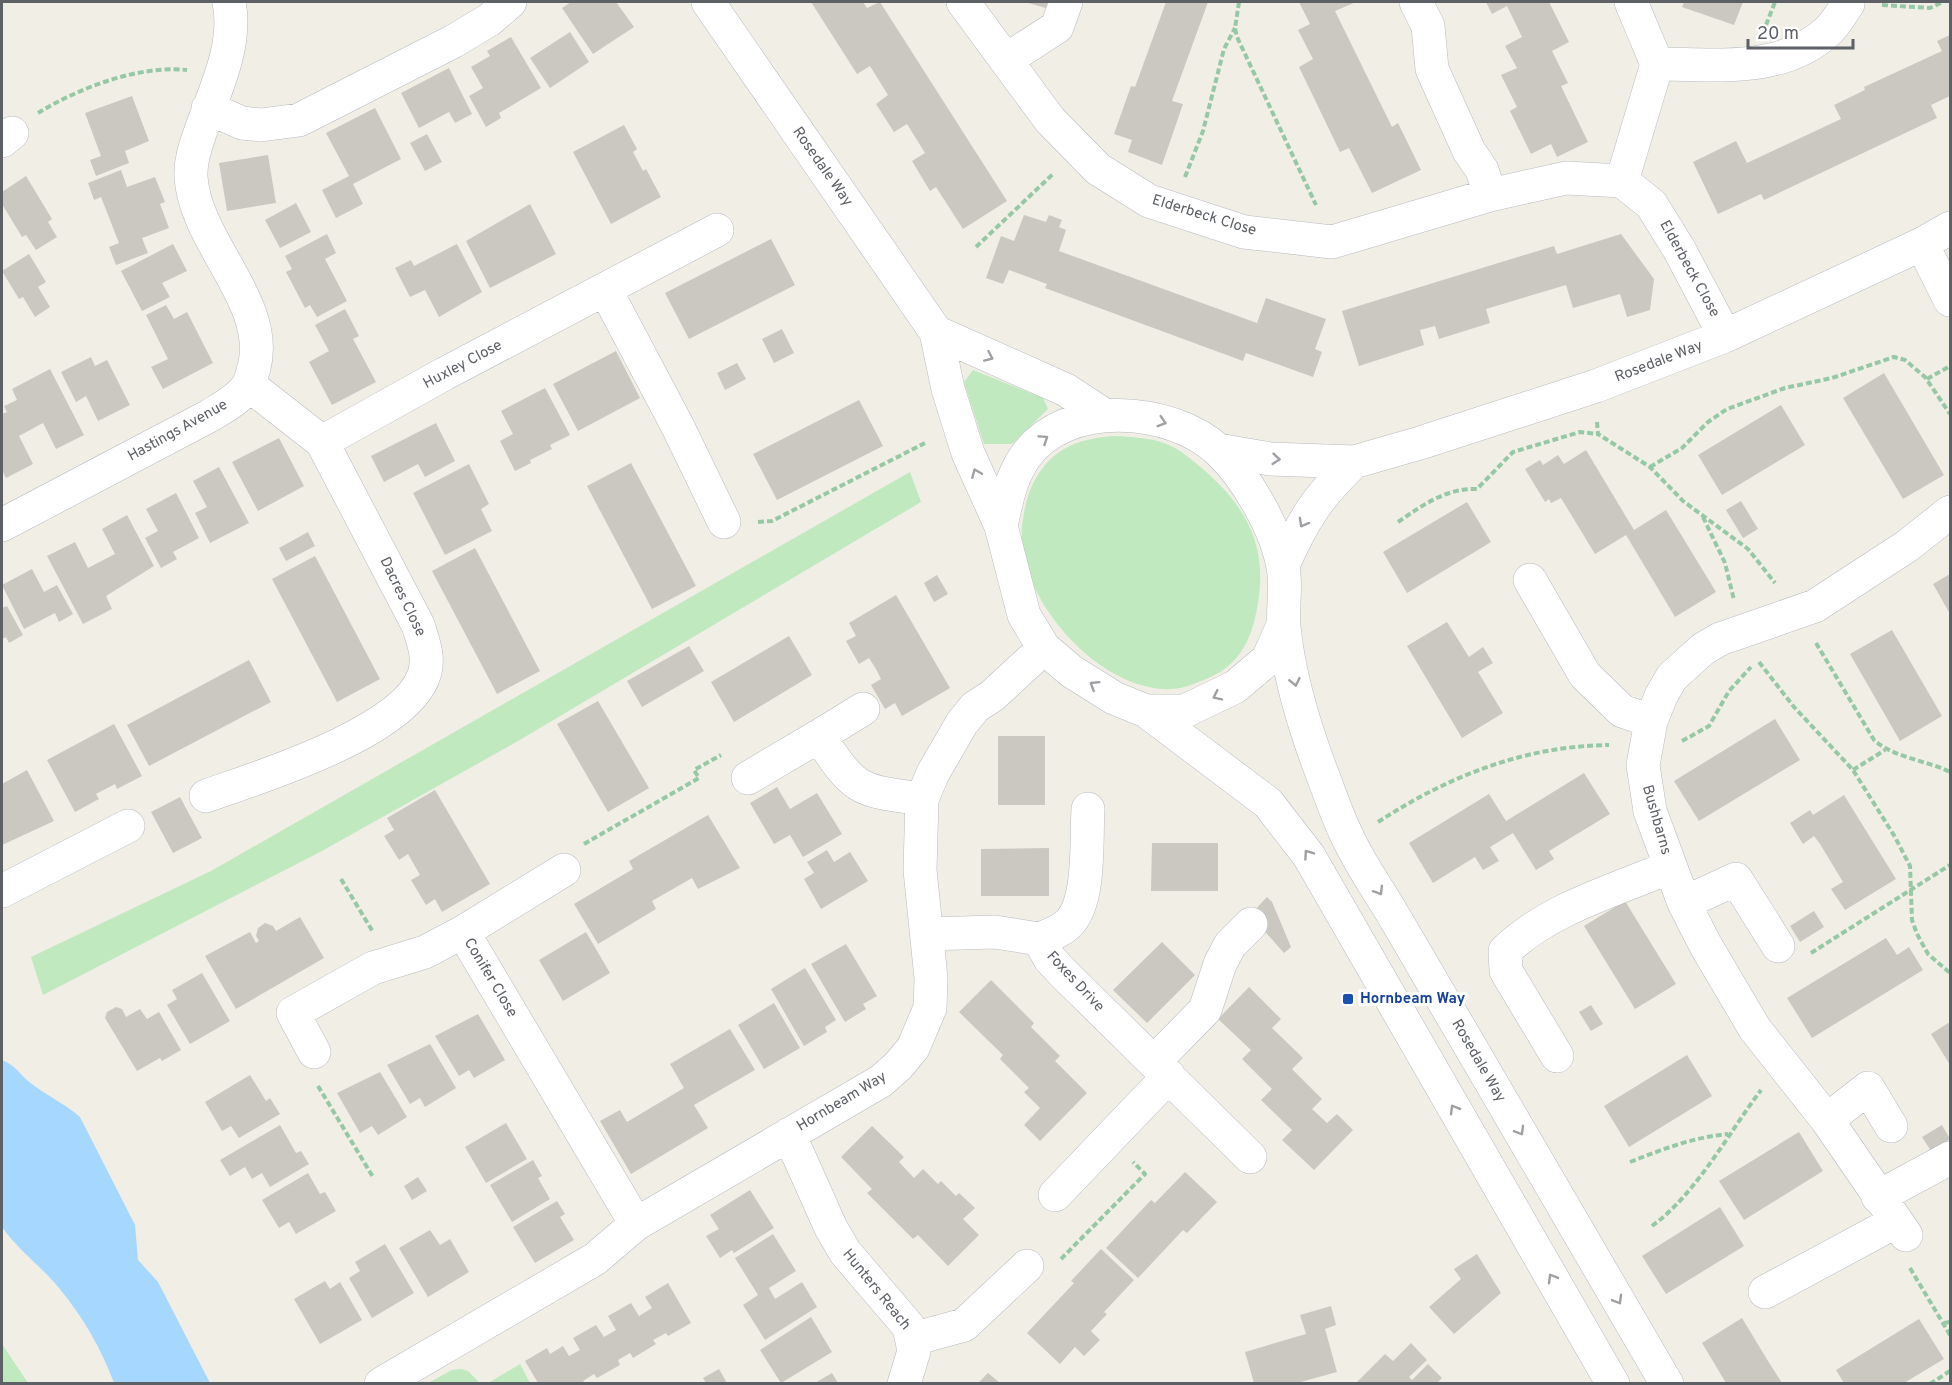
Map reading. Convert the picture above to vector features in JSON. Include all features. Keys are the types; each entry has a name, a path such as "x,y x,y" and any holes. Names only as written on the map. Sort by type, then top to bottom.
{"street":[{"path":"229,2 231,32 220,78 193,154 191,177 203,221 244,301 254,328 257,345 249,385"},
{"path":"208,108 242,123 261,125 299,120 454,41 489,20 510,2"},
{"name":"Rosedale Way","path":"708,2 936,332 948,389 968,453 1001,526 1023,615 1044,648 1071,671 1114,698 1146,711 1268,803 1310,856 1612,1383"},
{"name":"Elderbeck Close","path":"963,2 1050,120 1098,169 1149,201 1244,232 1332,242 1490,195 1566,178 1622,181 1651,204 1679,249 1725,336"},
{"path":"1416,2 1428,26 1432,69 1469,151 1482,170 1490,195"},
{"path":"1622,181 1657,64 1631,2"},
{"path":"1657,64 1759,64 1783,57 1829,30 1848,4"},
{"path":"1006,60 1062,14"},
{"name":"Rosedale Way","path":"1218,450 1270,459 1353,462 1596,386 1725,336 1922,244 1950,228"},
{"name":"Huxley Close","path":"322,442 717,230"},
{"path":"1922,244 1950,300"},
{"path":"605,289 724,522"},
{"path":"936,332 1066,390 1104,415"},
{"name":"Dacres Close","path":"206,796 324,753 341,744 396,709 413,692 424,676 424,644 418,626 322,442 249,385"},
{"name":"Hastings Avenue","path":"2,525 209,416 231,402 249,385"},
{"name":"Rosedale Way","path":"1001,526 1014,476 1026,456 1039,441 1074,423 1104,415 1134,415 1163,421 1193,434 1218,450 1242,479 1265,515 1283,565 1286,594 1283,625 1303,724 1348,840 1667,1383"},
{"name":"Rosedale Way","path":"1283,565 1303,520 1328,487 1353,462"},
{"name":"Bushbarns","path":"1893,1218 1827,1120 1755,1029 1684,903 1650,811 1644,783 1648,733 1672,677 1703,649 1750,645 1907,546 1950,512"},
{"path":"1530,580 1585,675 1648,733"},
{"name":"Rosedale Way","path":"1146,711 1185,711 1235,687 1268,659 1283,625"},
{"name":"Hornbeam Way","path":"381,1383 596,1259 636,1224 881,1081 898,1066 913,1048 930,1008 931,978 920,870 922,799 933,773 962,723 975,707 992,696 1044,648"},
{"path":"748,778 863,709"},
{"path":"819,736 837,763 856,785 866,790 922,799"},
{"path":"1039,939 1060,931 1070,923 1082,900 1088,809"},
{"path":"2,891 128,826"},
{"path":"1557,1056 1506,971 1505,951 1520,937 1567,911 1670,867"},
{"path":"463,932 564,870"},
{"path":"1684,903 1736,879 1792,951"},
{"path":"1055,1195 1162,1069 1205,1010 1220,964 1230,945 1251,924"},
{"name":"Conifer Close","path":"314,1052 293,1013 374,968 425,951 463,932 636,1224"},
{"name":"Foxes Drive","path":"927,934 995,932 1039,939 1050,959 1063,974 1250,1157"},
{"path":"1827,1120 1868,1088 1891,1126"},
{"name":"Hunters Reach","path":"789,1134 810,1175 831,1228 845,1252 906,1322 913,1339 912,1362 903,1383"},
{"path":"1765,1292 1893,1218 1950,1158"},
{"path":"913,1339 964,1325 1027,1266"}],"path":[{"path":"1172,208 1203,131 1224,49 1235,28 1239,2"},
{"path":"1926,2 1930,8"},
{"path":"1848,4 1930,8 1943,2"},
{"path":"1235,28 1246,57 1332,242"},
{"path":"7,137 20,123 52,105 126,76 185,69 220,78"},
{"path":"976,247 1079,149"},
{"path":"1650,466 1682,448 1708,422 1727,409 1785,388 1832,378 1894,357 1905,360 1927,380 1950,414"},
{"path":"1927,380 1950,366"},
{"path":"1398,522 1443,495 1460,488 1477,489 1514,452 1580,432 1598,434"},
{"path":"724,522 772,522 925,442"},
{"path":"1703,516 1725,563 1750,645 1794,707 1853,770 1910,866 1912,920 1917,934 1928,954 1950,973"},
{"path":"1348,840 1420,796 1492,763 1648,733 1671,744 1700,733 1709,726 1730,692 1750,645"},
{"path":"564,870 558,859 699,778 694,770 728,750"},
{"path":"1853,770 1885,750"},
{"path":"1792,951 1912,890 1950,866"},
{"path":"341,879 392,962"},
{"path":"314,1052 309,1072 373,1178"},
{"path":"1652,1226 1667,1215 1690,1188 1781,1063"},
{"path":"1630,1162 1668,1147 1706,1136 1728,1134"},
{"path":"1893,1218 1910,1268 1950,1335"},
{"path":"1944,1323 1950,1322"},
{"path":"1930,1383 1950,1371"}],"green space":[{"path":"973,370 1043,398 1048,409 1012,444 984,444 964,382"},
{"path":"1112,436 1155,440 1187,456 1232,498 1251,530 1257,548 1260,586 1255,617 1246,644 1235,660 1220,672 1184,687 1173,689 1147,687 1121,677 1096,662 1054,619 1038,594 1027,568 1022,533 1025,508 1035,479 1050,459 1075,443"},
{"path":"910,472 921,502 518,741 322,851 43,995 31,957 211,871"},
{"path":"2,1344 28,1383 2,1383"},
{"path":"520,1364 530,1383 488,1383"},
{"path":"452,1370 468,1371 480,1383 428,1383"}],"water":[{"path":"2,1060 13,1066 34,1086 80,1117 135,1225 138,1260 158,1282 210,1383 114,1383 91,1333 76,1310 52,1280 2,1227"}],"building":[{"path":"571,2 616,2 634,27 593,54 562,8"},
{"path":"811,2 863,2 867,8 880,2 1007,201 963,229 936,187 930,191 912,161 925,153 907,124 894,132 876,104 888,95 870,66 857,74"},
{"path":"1025,2 1048,2 1046,8"},
{"path":"1166,2 1208,2 1172,101 1183,104 1162,165 1128,152 1132,140 1114,134 1131,86 1135,87"},
{"path":"1299,2 1356,2 1335,11 1392,127 1398,123 1421,170 1372,193 1349,148 1340,152 1299,67 1313,59 1298,30 1310,24"},
{"path":"1486,2 1549,2 1569,42 1552,51 1568,83 1561,86 1588,142 1557,157 1551,144 1531,154 1510,111 1517,107 1501,75 1517,68 1505,46 1522,37 1507,6 1492,14"},
{"path":"1684,2 1743,2 1734,25 1682,7"},
{"path":"570,32 589,62 550,88 530,58"},
{"path":"1950,35 1950,96 1931,105 1937,118 1764,200 1761,194 1718,214 1693,162 1736,141 1747,163 1841,119 1834,105 1865,90 1864,87 1942,51 1937,41"},
{"path":"511,37 541,88 499,113 501,118 486,127 469,96 483,88 471,67 490,56 487,51"},
{"path":"449,68 472,114 455,123 449,112 419,128 401,93"},
{"path":"132,96 149,141 125,151 129,163 96,176 90,160 101,156 85,113"},
{"path":"375,108 401,159 353,184 363,204 336,218 322,190 349,176 326,133"},
{"path":"624,125 637,149 633,152 643,171 646,169 661,197 611,224 573,152"},
{"path":"427,134 442,162 425,171 410,143"},
{"path":"268,155 276,203 227,211 219,163"},
{"path":"121,170 127,187 155,177 165,202 160,204 169,228 142,238 148,253 116,265 109,247 119,243 101,197 94,200 88,183"},
{"path":"26,176 52,219 48,222 57,237 36,250 26,235 22,237 2,204 2,192"},
{"path":"296,203 311,232 280,248 265,220"},
{"path":"530,204 556,254 490,288 466,241"},
{"path":"1024,215 1046,222 1049,215 1062,220 1059,227 1066,230 1059,251 1257,323 1266,298 1326,319 1315,349 1322,352 1313,377 1246,353 1243,361 1045,288 1047,284 1009,270 1003,284 986,278 1001,236 1014,241"},
{"path":"327,234 336,253 325,259 347,301 317,317 310,305 305,308 286,272 292,269 285,256"},
{"path":"1621,234 1654,279 1650,310 1627,317 1620,294 1573,308 1566,285 1486,309 1490,323 1439,339 1435,326 1420,330 1424,345 1359,366 1342,311 1554,246 1557,254"},
{"path":"771,239 795,285 689,339 665,293"},
{"path":"173,244 187,271 162,283 170,297 142,311 121,271"},
{"path":"457,244 482,292 439,317 425,290 410,297 395,268 411,260 414,266"},
{"path":"29,254 46,282 38,287 50,307 35,317 23,297 19,299 2,271"},
{"path":"166,305 174,319 187,312 213,363 163,389 151,367 168,359 146,315"},
{"path":"345,309 359,336 353,339 376,382 332,405 309,362 329,351 315,325"},
{"path":"782,329 794,353 774,363 762,339"},
{"path":"616,351 640,398 578,431 553,384"},
{"path":"91,357 95,366 107,360 130,405 98,421 86,396 76,402 61,372"},
{"path":"737,363 746,379 725,390 717,373"},
{"path":"50,369 84,435 56,449 43,423 19,436 33,464 6,478 2,470 2,414 7,412 4,406 17,400 12,389"},
{"path":"1884,373 1944,475 1903,499 1843,398"},
{"path":"545,388 570,435 550,445 552,449 515,471 500,441 513,434 501,411"},
{"path":"859,400 883,446 777,500 753,454"},
{"path":"1781,405 1805,445 1722,495 1698,455"},
{"path":"436,423 455,461 425,477 418,464 384,482 371,456"},
{"path":"279,438 304,486 258,511 232,462"},
{"path":"1586,450 1634,530 1666,510 1716,592 1675,617 1626,535 1595,554 1561,498 1551,503 1549,499 1545,502 1525,469 1540,460 1543,465 1558,455 1564,464"},
{"path":"631,463 696,586 652,609 587,486"},
{"path":"469,464 489,504 481,509 492,531 445,555 413,493"},
{"path":"219,467 249,523 210,543 195,513 207,507 193,481"},
{"path":"176,493 199,538 173,552 177,559 161,568 145,538 158,531 146,509"},
{"path":"1741,501 1758,529 1743,538 1726,510"},
{"path":"1467,502 1491,542 1407,593 1383,552"},
{"path":"127,515 154,566 106,596 112,609 83,624 47,556 75,542 88,568 115,554 102,529"},
{"path":"308,532 315,546 286,561 279,548"},
{"path":"475,548 540,671 497,694 432,571"},
{"path":"315,556 380,679 337,702 272,579"},
{"path":"32,569 44,592 57,585 73,614 59,622 55,613 24,629 2,585"},
{"path":"1950,574 1950,614 1933,584"},
{"path":"937,575 948,594 934,602 924,583"},
{"path":"896,595 950,688 902,716 895,703 885,709 871,685 881,679 876,669 869,658 859,664 846,641 856,636 849,623"},
{"path":"7,606 23,635 9,643 6,637 2,639 2,608"},
{"path":"1447,622 1469,657 1483,647 1493,663 1478,672 1503,713 1462,738 1407,646"},
{"path":"1892,630 1942,716 1900,741 1850,654"},
{"path":"789,636 812,675 734,722 711,682"},
{"path":"689,646 704,671 642,707 627,681"},
{"path":"249,660 271,702 149,766 127,725"},
{"path":"598,701 649,788 608,812 557,724"},
{"path":"1775,719 1800,760 1699,821 1674,781"},
{"path":"114,724 142,776 117,789 115,784 96,794 99,799 75,812 47,760"},
{"path":"998,736 1045,736 1045,805 998,805"},
{"path":"27,770 54,821 2,845 2,784"},
{"path":"1584,773 1610,814 1549,851 1554,859 1536,870 1513,833 1490,847 1499,861 1483,870 1475,857 1433,883 1409,843 1489,794 1506,821"},
{"path":"777,787 790,809 817,793 842,834 803,857 790,835 774,844 750,803"},
{"path":"435,790 490,884 442,912 435,899 426,905 411,880 420,875 408,854 399,860 384,836 394,830 387,818"},
{"path":"1844,795 1896,879 1845,910 1831,889 1843,882 1820,844 1814,836 1803,844 1790,823 1810,810 1813,815"},
{"path":"180,797 202,838 173,853 151,812"},
{"path":"708,815 740,868 698,889 692,878 652,901 656,909 598,944 574,904 633,869 629,861"},
{"path":"1152,843 1218,843 1218,891 1151,891"},
{"path":"1049,848 1049,896 981,896 981,849"},
{"path":"827,850 834,862 850,852 868,881 821,909 804,879 814,873 807,862"},
{"path":"1267,897 1272,902 1291,947 1284,953 1250,915"},
{"path":"1625,901 1676,984 1635,1009 1584,926"},
{"path":"1814,911 1824,927 1800,942 1790,926"},
{"path":"300,917 324,958 236,1009 205,956 250,932 256,943 259,941 256,936 258,928 265,923 273,926 276,931"},
{"path":"586,932 610,973 563,1001 539,960"},
{"path":"1886,938 1897,955 1909,947 1923,970 1812,1038 1787,998"},
{"path":"1162,942 1195,975 1147,1023 1113,990"},
{"path":"846,944 877,996 863,1004 866,1009 845,1022 811,964"},
{"path":"805,968 836,1020 825,1027 827,1032 804,1046 771,989"},
{"path":"202,973 230,1021 190,1044 167,1005 177,999 172,990"},
{"path":"991,980 1034,1023 1031,1027 1060,1056 1055,1061 1087,1093 1040,1141 1024,1125 1040,1108 1024,1092 1029,1088 1000,1059 1003,1055 959,1012"},
{"path":"1249,987 1281,1019 1272,1028 1303,1058 1292,1069 1322,1099 1312,1109 1327,1123 1337,1114 1353,1130 1314,1170 1282,1140 1292,1130 1261,1100 1272,1089 1242,1059 1251,1050 1218,1019"},
{"path":"774,1003 800,1048 764,1069 738,1025"},
{"path":"1591,1005 1603,1024 1591,1031 1579,1012"},
{"path":"116,1007 122,1009 126,1017 140,1009 147,1019 159,1012 181,1050 162,1061 160,1058 137,1071 105,1018 107,1012"},
{"path":"478,1014 505,1060 474,1078 469,1070 459,1076 435,1036"},
{"path":"1950,1022 1950,1065 1931,1034"},
{"path":"730,1029 755,1070 694,1105 708,1128 631,1174 600,1121 620,1110 627,1122 684,1088 670,1064"},
{"path":"430,1044 456,1088 425,1107 420,1098 410,1104 387,1065"},
{"path":"1687,1055 1712,1096 1629,1147 1604,1106"},
{"path":"380,1072 407,1117 378,1135 372,1126 360,1133 337,1093"},
{"path":"250,1075 266,1101 270,1098 280,1114 239,1138 231,1126 222,1131 205,1102"},
{"path":"506,1123 527,1159 486,1183 465,1147"},
{"path":"280,1125 296,1153 301,1151 309,1164 270,1187 262,1173 252,1179 245,1167 230,1176 220,1160"},
{"path":"1942,1125 1950,1139 1931,1151 1922,1137"},
{"path":"872,1126 904,1157 899,1162 914,1178 923,1169 938,1184 941,1181 956,1196 959,1193 975,1208 963,1219 979,1235 948,1266 918,1235 913,1239 867,1193 872,1189 841,1157"},
{"path":"1799,1132 1823,1171 1744,1220 1719,1181"},
{"path":"533,1160 542,1176 538,1178 550,1199 512,1222 490,1185"},
{"path":"1185,1172 1217,1202 1187,1233 1183,1230 1138,1278 1106,1248 1151,1200 1155,1203"},
{"path":"308,1173 320,1194 325,1192 336,1211 296,1234 289,1222 279,1228 262,1200"},
{"path":"418,1177 427,1191 412,1200 404,1186"},
{"path":"750,1190 774,1228 734,1253 732,1250 720,1258 706,1236 719,1229 710,1215"},
{"path":"557,1201 565,1214 560,1217 574,1240 535,1263 513,1227"},
{"path":"1720,1207 1744,1246 1666,1294 1642,1256"},
{"path":"430,1230 440,1245 450,1239 469,1272 428,1297 399,1248"},
{"path":"773,1234 796,1271 769,1288 775,1299 802,1282 817,1307 765,1340 743,1305 758,1295 735,1258"},
{"path":"385,1244 414,1293 372,1318 349,1278 360,1271 355,1262"},
{"path":"1101,1249 1134,1280 1104,1312 1107,1314 1091,1331 1100,1340 1084,1356 1075,1347 1060,1364 1027,1333 1074,1283 1071,1281"},
{"path":"1477,1254 1501,1293 1454,1334 1429,1307 1461,1279 1454,1269"},
{"path":"325,1281 330,1289 340,1282 362,1320 320,1344 294,1299"},
{"path":"668,1283 691,1323 668,1336 666,1333 653,1340 656,1344 633,1358 630,1353 618,1360 620,1365 597,1378 594,1374 583,1381 585,1383 538,1383 525,1361 547,1348 550,1354 563,1346 569,1356 580,1350 573,1338 596,1325 604,1337 616,1330 608,1316 631,1303 639,1316 652,1308 645,1297"},
{"path":"1331,1306 1336,1325 1325,1329 1337,1372 1297,1383 1254,1383 1245,1352 1306,1334 1300,1315"},
{"path":"811,1317 832,1352 781,1383 760,1350"},
{"path":"1742,1318 1782,1383 1726,1383 1702,1343"},
{"path":"1919,1319 1944,1359 1904,1383 1844,1383 1836,1370"},
{"path":"1411,1343 1427,1360 1409,1377 1412,1380 1428,1364 1442,1378 1437,1383 1357,1382 1385,1354 1393,1361"},
{"path":"719,1369 727,1383 706,1383 703,1378"},
{"path":"832,1373 838,1383 815,1383"},
{"path":"988,1373 1000,1383 978,1383"}],"place":[{"name":"Hornbeam Way","path":"1348,999"}]}
